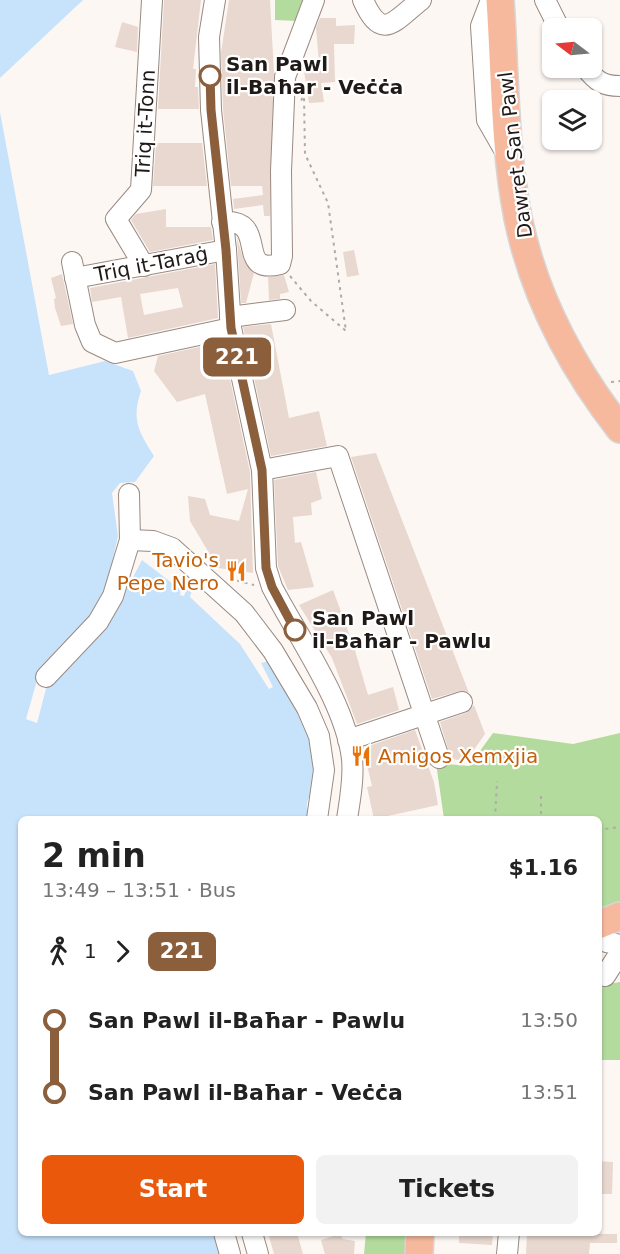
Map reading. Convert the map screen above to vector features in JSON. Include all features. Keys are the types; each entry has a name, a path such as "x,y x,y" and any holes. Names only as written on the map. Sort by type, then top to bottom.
{"highway":[{"name":"Dawret San Pawl","path":"500,0 518,217 532,270 560,340 620,429"},
{"name":"Dawret San Pawl","path":"516,0 528,172 548,266 580,341 615,389"},
{"path":"607,934 620,916"}],"street":[{"name":"Triq it-Tonn","path":"144,266 116,219 141,190 152,0"},
{"path":"215,0 209,37 211,110 226,250 230,323 262,470 266,568 272,587 336,705 348,740 353,780 347,816"},
{"path":"222,222 237,221 246,227 255,258 261,265 270,267 280,264 285,77 314,0"},
{"path":"363,0 372,20 380,25 389,25 421,0"},
{"path":"491,0 482,26 487,120 512,163"},
{"path":"545,0 554,18"},
{"path":"594,78 607,86 620,86"},
{"name":"Triq it-Taraġ","path":"226,250 144,266 74,270 92,342 115,354 230,323"},
{"path":"230,323 285,310"},
{"path":"262,470 338,456 439,758"},
{"path":"46,677 98,622 113,596 130,540 129,494"},
{"path":"130,540 153,541 172,548 244,613 273,651 307,708 319,736 324,770 316,816"},
{"path":"348,740 462,702"},
{"path":"607,934 616,944 619,954 608,974"},
{"path":"225,1236 230,1254"},
{"path":"253,1236 258,1254"},
{"path":"507,1254 509,1236"}],"path":[{"path":"280,264 311,301 346,331 328,203 305,154 304,96 299,105"},
{"path":"224,577 272,587"},
{"path":"495,816 497,781"},
{"path":"541,796 541,816"},
{"path":"602,829 620,827"}],"green space":[{"path":"275,0 305,0 298,21 275,20"},
{"path":"493,733 573,744 620,733 620,901 602,909 602,816 444,816 436,763 469,766"},
{"path":"620,982 620,1060 602,1060 602,985"},
{"path":"366,1236 411,1236 410,1254 364,1254"}],"water":[{"path":"0,0 83,0 0,78"},
{"path":"0,112 49,375 105,361 133,371 141,391 137,410 138,425 154,456 135,482 120,483 112,493 118,536 102,606 38,677 26,719 37,723 47,685 118,605 142,560 181,590 180,595 184,596 188,585 193,586 190,597 240,644 269,689 273,687 261,663 269,661 315,738 319,784 308,800 309,816 18,816 18,1236 215,1236 220,1254 0,1254"}],"building":[{"path":"164,0 201,0 193,69 196,69 195,87 198,87 199,109 158,109"},
{"path":"229,0 270,0 274,73 270,216 264,216 263,205 234,209 233,199 263,195 262,186 231,186 223,109 221,53"},
{"path":"320,18 336,18 336,26 355,25 354,44 334,44 335,82 321,83 324,102 309,103 303,64 319,63 316,28"},
{"path":"122,22 138,27 137,52 115,47"},
{"path":"156,143 202,143 207,186 153,186"},
{"path":"166,209 166,227 211,227 213,240 150,252 131,220 136,214"},
{"path":"237,238 244,261 254,273 246,303 241,303"},
{"path":"354,250 359,275 347,277 343,252"},
{"path":"215,264 218,318 128,338 121,297 92,302 90,288","holes":["178,288 183,307 144,315 140,294"]},
{"path":"62,274 73,324 61,326 55,308 54,299 56,298 51,278"},
{"path":"284,275 289,292 280,294 280,299 269,300 268,277"},
{"path":"271,324 289,418 319,411 327,446 271,456 243,327"},
{"path":"222,342 250,472 253,573 218,568 190,521 188,496 205,499 210,515 239,521 248,489 227,494 205,394 177,402 154,371 158,356"},
{"path":"376,453 469,693 459,691 432,699 351,457"},
{"path":"316,472 322,499 311,503 312,515 293,517 295,543 301,542 314,587 288,590 278,566 274,480"},
{"path":"333,590 354,647 368,695 393,687 399,710 357,724 332,658 299,605"},
{"path":"474,705 485,734 466,761 451,759 440,722 466,713"},
{"path":"415,730 434,782 438,805 388,816 373,816 367,787 372,786 363,748"},
{"path":"602,1161 613,1162 612,1194 602,1194"},
{"path":"617,1234 617,1243 590,1243 589,1254 526,1254 527,1236"},
{"path":"269,1236 298,1236 303,1254 274,1254"},
{"path":"341,1236 343,1239 355,1241 354,1254 325,1254 321,1240"},
{"path":"459,1236 493,1236 492,1245 459,1243"}],"bus line":[{"name":"221","path":"210,76 211,110 226,250 231,328 262,470 266,568 272,587 295,630"}],"place":[{"name":"San Pawl il-Baħar - Veċċa","path":"210,76"},
{"name":"Tavio's Pepe Nero","path":"236,571"},
{"name":"San Pawl il-Baħar - Pawlu","path":"295,630"},
{"name":"Amigos Xemxjia","path":"361,756"}]}
